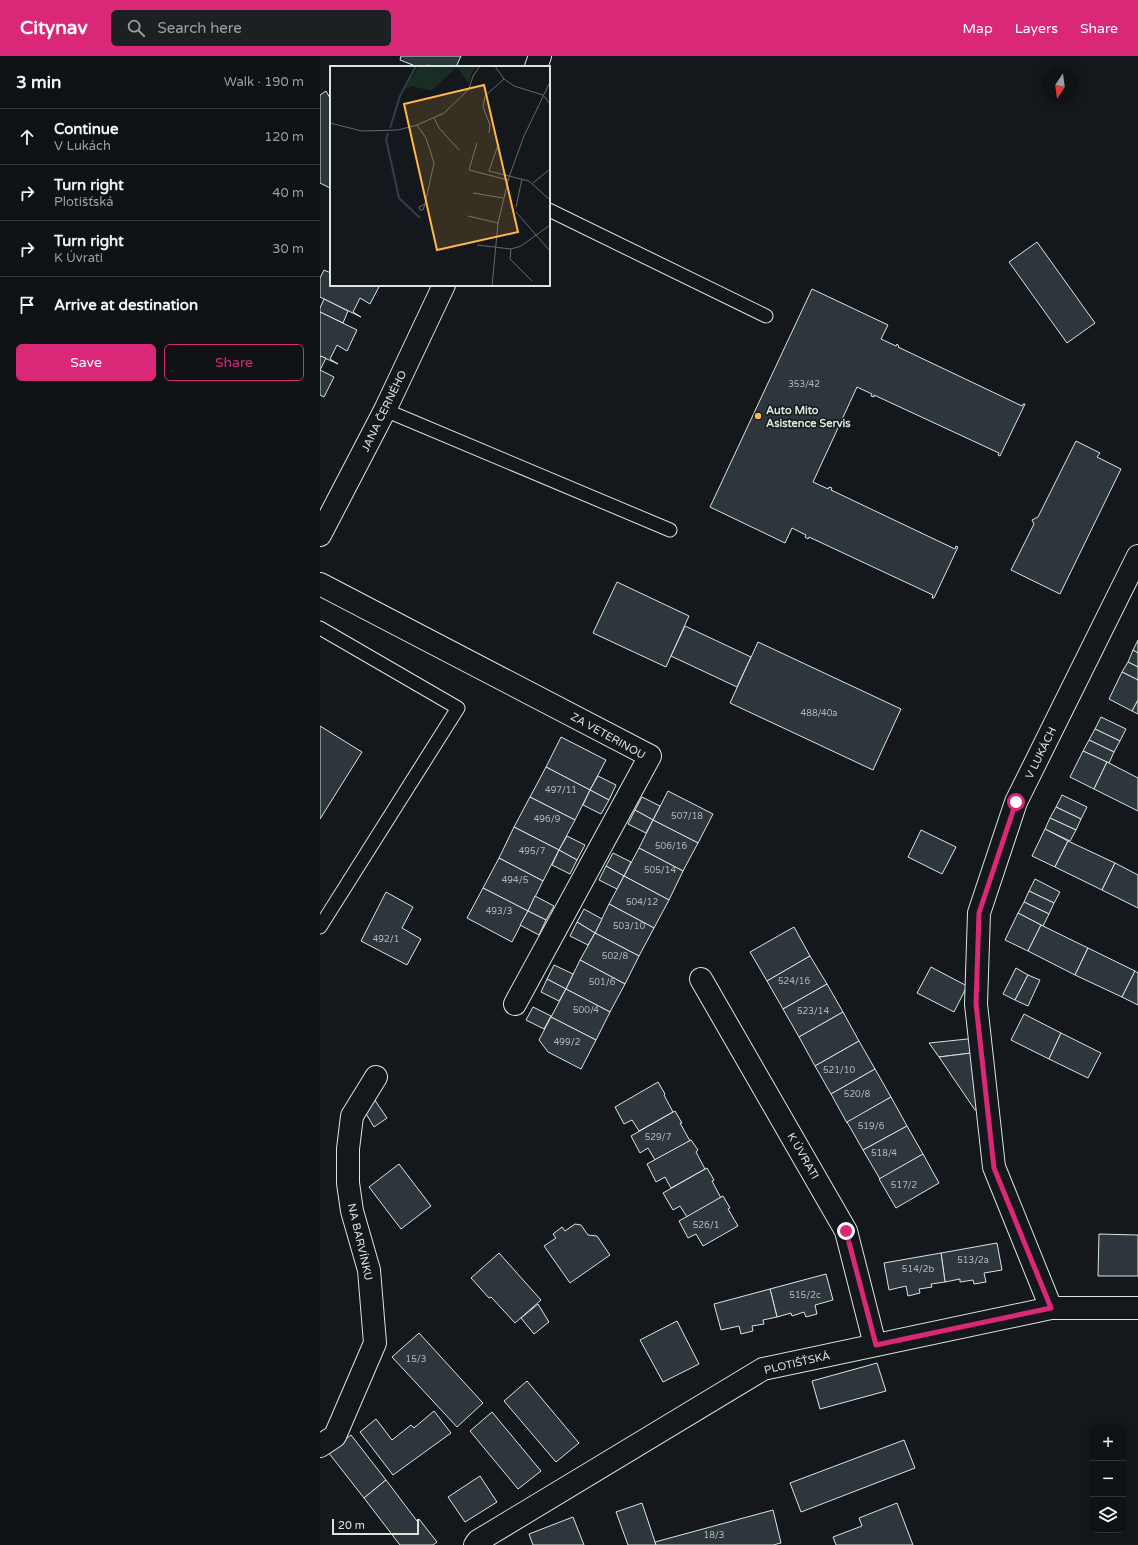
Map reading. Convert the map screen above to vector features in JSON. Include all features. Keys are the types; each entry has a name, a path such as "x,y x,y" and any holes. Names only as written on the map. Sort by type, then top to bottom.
{"street":[{"path":"536,66 540,56"},
{"name":"JANA ČERNÉHO","path":"320,535 385,410 444,286"},
{"name":"V LUKÁCH","path":"1051,1308 994,1168 976,1004 979,913 1016,802 1138,556"},
{"name":"ZA VETERINOU","path":"320,584 650,756 515,1004"},
{"name":"K ÚVRATI","path":"701,979 846,1231 876,1345"},
{"name":"NA BARVÍNKU","path":"320,1446 335,1436 376,1343 369,1270 352,1211 348,1183 348,1149 352,1116 376,1077"},
{"name":"PLOTIŠŤSKÁ","path":"476,1545 478,1541 763,1369 1051,1308 1138,1308"}],"lane":[{"path":"550,210 766,316"},
{"path":"385,410 670,530"},
{"path":"320,628 458,708 320,927"}],"building":[{"path":"401,56 461,56 456,66 415,66 400,60"},
{"path":"326,91 330,98 330,188 320,183 320,95"},
{"path":"1037,242 1095,323 1067,343 1009,262"},
{"path":"324,270 330,273 330,286 379,286 370,304 360,298 353,312 361,317 320,297 320,278"},
{"path":"812,289 888,325 881,339 896,346 897,344 899,346 898,347 1022,406 1025,404 1000,456 998,455 999,453 874,395 874,397 871,396 872,394 857,387 813,482 828,489 829,487 832,488 831,490 955,549 956,546 958,547 934,598 932,598 933,595 809,537 808,539 805,537 806,535 792,528 785,543 710,507"},
{"path":"324,299 348,311 343,323 320,312"},
{"path":"320,312 357,330 347,351 337,345 330,359 338,364 320,356"},
{"path":"320,356 326,358 320,370"},
{"path":"320,370 334,377 324,397 320,395"},
{"path":"1076,441 1100,453 1097,457 1121,469 1060,594 1011,570 1034,524 1032,520 1038,517"},
{"path":"617,582 689,616 666,667 593,633"},
{"path":"685,626 751,657 737,687 671,656"},
{"path":"1138,640 1138,653 1133,650"},
{"path":"758,642 901,709 873,770 730,703"},
{"path":"1133,650 1138,653 1138,667 1128,662"},
{"path":"1128,662 1138,667 1138,680 1122,672"},
{"path":"1122,672 1138,680 1138,700 1132,711 1109,699"},
{"path":"1138,700 1138,714 1132,711"},
{"path":"1101,717 1126,729 1120,741 1095,729"},
{"path":"320,726 362,752 320,819"},
{"path":"1095,729 1120,741 1114,752 1089,740"},
{"path":"561,737 606,760 590,790 546,767"},
{"path":"1089,740 1114,752 1109,763 1083,751"},
{"path":"1083,751 1107,762 1094,789 1070,777"},
{"path":"1107,762 1138,778 1138,811 1094,789"},
{"path":"546,767 590,790 575,820 530,797"},
{"path":"598,776 616,785 609,800 590,790"},
{"path":"590,790 609,800 601,814 583,805"},
{"path":"668,791 713,814 698,843 653,820"},
{"path":"1062,795 1087,807 1081,819 1056,807"},
{"path":"530,797 575,820 559,850 514,827"},
{"path":"642,797 660,806 653,820 635,810"},
{"path":"1056,807 1081,819 1076,830 1050,818"},
{"path":"635,810 653,820 646,833 628,824"},
{"path":"1050,818 1076,830 1070,841 1045,829"},
{"path":"653,820 698,843 683,871 639,848"},
{"path":"514,827 559,850 543,881 499,858"},
{"path":"1045,829 1068,841 1055,867 1032,856"},
{"path":"921,830 956,847 942,874 908,857"},
{"path":"567,836 585,845 577,860 559,850"},
{"path":"1068,841 1115,863 1102,890 1055,867"},
{"path":"639,848 683,871 669,900 624,876"},
{"path":"559,850 577,860 570,874 552,865"},
{"path":"613,853 631,862 624,876 606,866"},
{"path":"499,858 543,881 528,911 483,888"},
{"path":"1115,863 1138,875 1138,908 1102,890"},
{"path":"606,866 624,876 617,889 599,880"},
{"path":"624,876 669,900 654,928 609,904"},
{"path":"1035,879 1060,892 1054,903 1029,891"},
{"path":"483,888 528,911 512,942 467,918"},
{"path":"1029,891 1054,903 1049,914 1024,902"},
{"path":"386,892 413,907 402,928 421,939 407,965 361,941"},
{"path":"535,896 554,906 546,920 528,911"},
{"path":"1024,902 1049,914 1043,926 1018,913"},
{"path":"609,904 654,928 639,956 595,933"},
{"path":"584,909 602,919 595,933 577,922"},
{"path":"528,911 546,920 539,935 520,925"},
{"path":"1018,913 1041,925 1028,951 1005,940"},
{"path":"577,922 595,933 588,945 570,936"},
{"path":"1041,925 1088,948 1075,975 1028,951"},
{"path":"794,927 810,956 767,981 750,952"},
{"path":"595,933 639,956 625,984 580,960"},
{"path":"1088,948 1135,971 1122,997 1075,975"},
{"path":"810,956 827,984 783,1009 767,981"},
{"path":"580,960 625,984 610,1012 566,989"},
{"path":"554,965 573,974 566,989 547,979"},
{"path":"931,967 967,986 954,1012 917,993"},
{"path":"1016,968 1028,975 1015,1000 1003,994"},
{"path":"1135,971 1138,973 1138,1005 1122,997"},
{"path":"1028,975 1040,980 1028,1006 1015,1000"},
{"path":"547,979 566,989 559,1001 541,992"},
{"path":"827,984 843,1012 799,1037 783,1009"},
{"path":"566,989 610,1012 596,1040 551,1017"},
{"path":"533,1007 551,1016 544,1029 526,1020"},
{"path":"843,1012 859,1041 815,1066 799,1037"},
{"path":"1024,1014 1061,1033 1049,1059 1011,1040"},
{"path":"551,1017 596,1040 581,1069 548,1052 539,1040"},
{"path":"1061,1033 1101,1053 1088,1078 1049,1059"},
{"path":"977,1038 979,1052 939,1057 929,1043"},
{"path":"859,1041 875,1069 831,1094 815,1066"},
{"path":"979,1052 985,1109 975,1110 939,1057"},
{"path":"875,1069 891,1097 847,1123 831,1094"},
{"path":"658,1082 673,1112 639,1131 632,1120 624,1124 615,1107"},
{"path":"372,1096 387,1118 374,1127 365,1112"},
{"path":"891,1097 907,1126 863,1150 847,1122"},
{"path":"675,1111 690,1141 655,1160 648,1148 640,1153 631,1136"},
{"path":"907,1126 923,1154 880,1179 863,1150"},
{"path":"691,1140 698,1150 696,1152 705,1169 671,1188 665,1177 656,1182 647,1164"},
{"path":"923,1154 939,1183 896,1208 879,1179"},
{"path":"399,1164 431,1206 401,1229 369,1187"},
{"path":"707,1168 714,1180 712,1181 721,1198 687,1217 680,1206 673,1210 663,1193"},
{"path":"723,1196 730,1208 728,1209 738,1226 703,1246 696,1234 688,1238 679,1221"},
{"path":"575,1224 581,1225 588,1235 597,1236 610,1255 570,1283 544,1246 556,1238 553,1234 562,1227 565,1231"},
{"path":"1099,1234 1138,1235 1138,1276 1098,1276"},
{"path":"997,1243 1002,1270 984,1273 986,1282 974,1284 973,1280 960,1282 960,1279 945,1282 941,1253"},
{"path":"499,1253 541,1300 515,1323 471,1278"},
{"path":"941,1253 945,1282 931,1284 932,1287 919,1289 920,1293 908,1296 906,1286 889,1290 884,1263"},
{"path":"826,1274 833,1300 815,1305 817,1314 806,1317 804,1312 792,1316 791,1313 777,1317 770,1289"},
{"path":"770,1289 777,1317 763,1320 764,1324 752,1326 753,1331 741,1334 739,1326 721,1330 714,1304"},
{"path":"538,1304 549,1322 534,1334 521,1318"},
{"path":"677,1321 699,1364 663,1382 640,1340"},
{"path":"419,1333 483,1403 457,1427 392,1357"},
{"path":"877,1363 886,1391 820,1409 812,1381"},
{"path":"527,1381 579,1443 556,1462 504,1401"},
{"path":"434,1411 451,1433 393,1475 360,1432 376,1419 392,1440 411,1425 414,1428"},
{"path":"492,1412 541,1471 518,1489 470,1431"},
{"path":"351,1435 386,1480 364,1498 328,1452"},
{"path":"904,1440 915,1468 801,1512 790,1483"},
{"path":"480,1476 497,1502 465,1522 448,1497"},
{"path":"386,1480 417,1521 419,1519 437,1542 433,1545 400,1545 364,1498"},
{"path":"642,1503 656,1545 628,1545 616,1512"},
{"path":"897,1503 913,1545 836,1545 833,1537 862,1526 859,1518"},
{"path":"773,1510 781,1543 773,1545 656,1545 655,1542"},
{"path":"573,1517 584,1545 533,1545 529,1534"}],"place":[{"name":"Auto Mito Asistence Servis","path":"758,416"}],"route":[{"path":"846,1231 876,1345 1051,1308 994,1168 976,1004 979,913 1016,802"}]}
